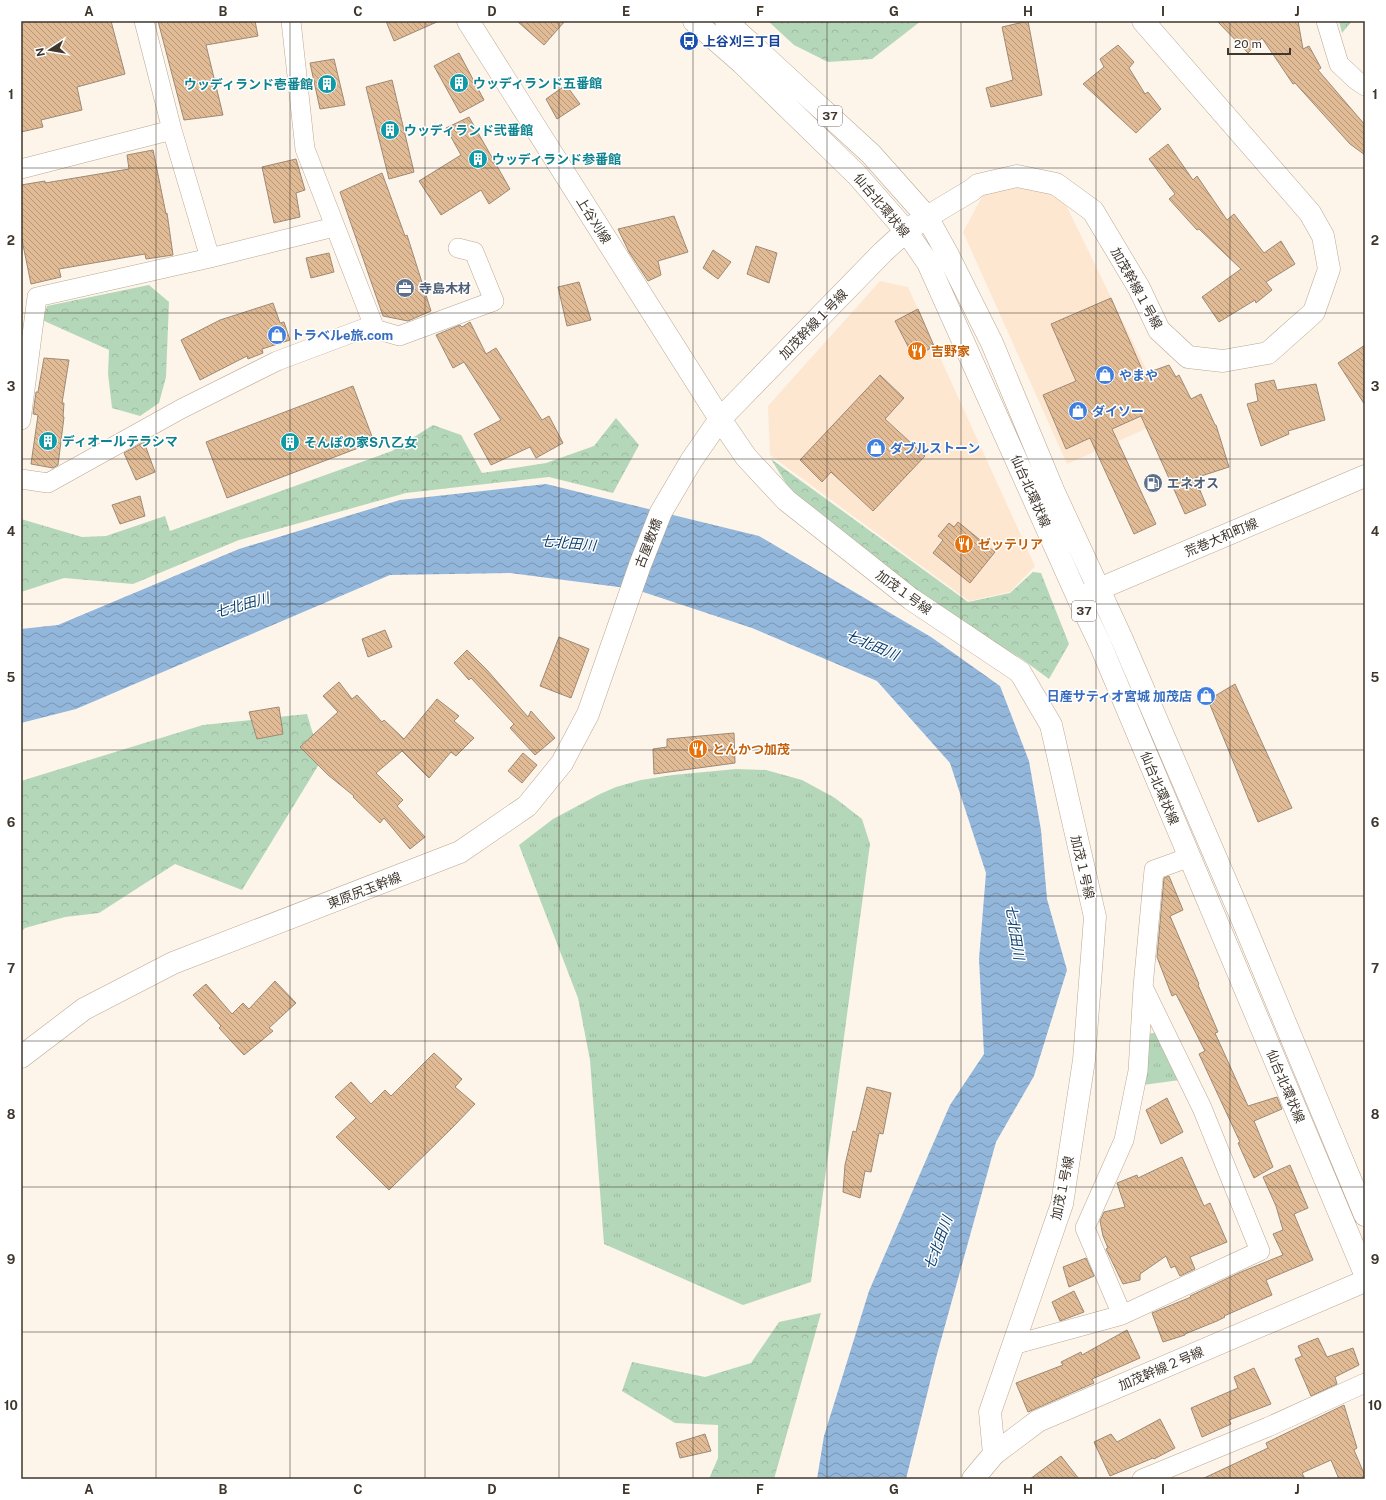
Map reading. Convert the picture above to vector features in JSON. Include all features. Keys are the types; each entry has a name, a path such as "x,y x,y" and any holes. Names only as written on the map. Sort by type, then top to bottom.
{"street":[{"path":"144,21 172,130 210,258"},
{"path":"291,21 305,149 334,227 375,329 398,336 494,301 474,252 458,248"},
{"name":"上谷刈線","path":"468,21 720,419"},
{"name":"仙台北環状線","path":"694,21 742,63 857,175 906,232 928,263 1100,644 1365,1274"},
{"name":"仙台北環状線","path":"726,21 871,154 927,217 948,254 992,343 1053,490 1121,638 1240,914 1365,1215"},
{"name":"加茂幹線１号線","path":"691,461 720,419 883,252 906,232 927,217 978,185 1017,176 1056,184 1093,211 1139,288 1159,330 1188,357 1223,361 1268,353 1314,312 1328,269 1323,236 1310,213 1143,21"},
{"path":"1326,21 1339,64 1356,80 1365,86"},
{"path":"21,169 172,130"},
{"path":"21,420 37,297 210,258 334,227"},
{"path":"21,479 48,483 181,409 270,365 373,325"},
{"name":"加茂１号線","path":"720,419 746,457 786,500 911,599 1020,672 1050,726 1095,917 1084,1060 1062,1204 990,1412 994,1454"},
{"name":"古屋敷橋","path":"617,631 640,565 661,512 691,461"},
{"name":"荒巻大和町線","path":"1079,600 1099,589 1365,476"},
{"name":"東原尻玉幹線","path":"21,1057 84,1009 173,963 460,852 527,806 562,763 588,714 617,631"},
{"path":"1122,1315 1085,1228 1124,1140 1138,1071 1143,987 1154,870 1190,858"},
{"path":"1013,1345 1122,1315 1260,1251 1202,1108 1143,987"},
{"name":"加茂幹線２号線","path":"973,1479 994,1454 1038,1420 1365,1281"},
{"path":"1142,1479 1268,1427 1365,1383"}],"shaded area":[{"path":"1022,182 1064,201 1170,418 1067,464 963,232 983,195"},
{"path":"880,281 908,287 1035,566 1010,592 969,601 770,455 768,406"}],"green space":[{"path":"768,21 921,21 872,59 828,62 794,45"},
{"path":"1339,21 1352,21 1342,33"},
{"path":"149,285 169,302 166,377 159,403 140,416 112,408 108,374 109,350 42,320 47,306"},
{"path":"616,418 639,445 613,493 549,477 406,493 239,540 133,584 64,578 21,592 21,519 82,537 106,536 165,516 170,531 392,451 433,425 461,435 482,473 546,463 594,446"},
{"path":"771,459 968,602 1010,593 1033,572 1041,573 1069,644 1049,679 1022,659 919,595 793,495"},
{"path":"307,714 321,761 242,890 175,864 99,913 65,917 25,928 21,932 21,781 203,725"},
{"path":"736,769 766,770 802,780 835,798 862,819 870,844 811,1282 743,1305 604,1244 590,1060 578,998 519,845 553,819 616,787 641,780 673,775"},
{"path":"1159,1032 1180,1080 1143,1085 1147,1034"},
{"path":"821,1313 774,1479 709,1479 718,1458 718,1425 675,1423 622,1391 632,1362 705,1377 751,1363 779,1322"}],"water":[{"name":"七北田川","path":"546,484 759,536 931,637 1000,686 1029,761 1041,830 1047,899 1067,970 1034,1076 996,1142 936,1358 906,1479 817,1479 824,1436 869,1291 950,1105 984,1054 979,959 986,873 950,763 877,681 752,628 634,589 510,573 390,575 76,709 21,723 21,629 58,625 239,549 400,500"}],"building":[{"path":"21,21 111,21 125,74 77,87 82,110 41,120 43,127 21,132"},
{"path":"158,21 255,21 258,36 206,45 223,115 184,120"},
{"path":"386,21 439,21 394,41"},
{"path":"517,21 565,21 544,45"},
{"path":"1028,21 1042,95 991,107 986,88 1013,80 1002,27"},
{"path":"1217,21 1298,21 1303,49 1309,46 1321,68 1318,70 1365,125 1365,155 1350,144 1295,83 1293,84 1262,38 1248,53"},
{"path":"1118,45 1134,62 1129,68 1145,94 1148,92 1161,109 1136,133 1083,84 1104,67 1100,59"},
{"name":"ウッディランド五番館","path":"459,53 484,100 460,113 434,66"},
{"name":"ウッディランド壱番館","path":"334,59 345,105 320,109 310,63"},
{"name":"ウッディランド弐番館","path":"392,80 414,172 389,179 366,87"},
{"path":"566,85 580,104 557,119 546,99"},
{"path":"469,117 510,189 489,204 481,190 441,215 419,181 461,155 446,128"},
{"path":"1168,144 1193,180 1197,176 1227,220 1234,214 1264,253 1281,241 1295,264 1266,282 1272,290 1256,303 1255,300 1219,322 1202,297 1241,269 1199,229 1197,230 1169,199 1175,194 1149,159"},
{"path":"153,150 166,214 167,213 173,255 146,259 145,254 59,269 61,277 31,284 21,235 21,185 45,181 45,183 129,169 127,155"},
{"path":"296,159 305,190 296,193 300,217 274,223 262,167"},
{"path":"382,173 405,236 407,235 431,311 408,321 383,316 340,192"},
{"path":"674,216 688,252 658,261 661,275 648,281 629,252 618,229"},
{"path":"756,246 777,253 769,283 747,274"},
{"path":"713,250 731,262 718,279 703,268"},
{"path":"329,253 334,272 311,278 306,258"},
{"path":"579,282 591,320 567,326 558,287"},
{"path":"1111,298 1144,374 1169,365 1176,377 1179,375 1191,399 1201,394 1216,425 1229,467 1195,478 1206,505 1185,514 1141,416 1112,429 1156,524 1134,534 1090,438 1066,449 1043,395 1076,381 1051,324"},
{"path":"273,303 280,323 284,322 290,340 262,349 263,353 248,359 247,356 200,380 181,340 220,320"},
{"path":"918,309 934,346 914,358 895,321"},
{"path":"470,322 486,354 496,348 542,420 549,416 563,443 536,458 530,447 491,465 474,434 501,420 464,362 453,368 436,335 460,325 462,327"},
{"path":"1365,345 1365,405 1338,363"},
{"path":"44,358 69,360 62,403 64,403 64,417 58,465 53,468 31,464 38,415 33,414 36,392 38,392"},
{"path":"880,375 904,398 885,419 925,456 873,511 831,472 822,482 800,460"},
{"path":"1274,380 1277,390 1316,384 1325,420 1288,431 1289,434 1261,446 1247,404 1258,401 1255,384"},
{"name":"そんぽの家S八乙女","path":"353,386 374,442 227,498 206,442"},
{"path":"144,442 155,472 136,480 124,453"},
{"path":"140,496 145,516 120,524 112,505"},
{"path":"958,522 995,552 970,583 933,553 943,540 938,536 949,523 954,527"},
{"path":"385,630 392,647 368,657 362,639"},
{"path":"559,637 589,649 571,698 540,686"},
{"path":"467,650 487,670 528,717 531,711 555,738 535,755 510,728 514,724 471,678 469,680 454,663"},
{"path":"339,682 352,699 357,695 382,722 384,720 404,739 437,699 459,716 454,721 474,738 456,756 451,752 429,778 402,751 376,773 403,800 397,806 425,837 410,849 384,818 380,823 353,797 354,796 328,775 300,747 338,712 323,696"},
{"path":"1235,684 1292,808 1258,822 1208,700"},
{"path":"279,707 283,734 257,739 249,712"},
{"path":"734,733 735,763 654,774 653,749 667,747 667,739"},
{"path":"523,753 537,765 522,783 508,771"},
{"path":"1169,876 1183,910 1170,916 1218,1032 1215,1033 1248,1106 1277,1097 1282,1109 1254,1121 1273,1167 1254,1178 1238,1143 1240,1142 1199,1054 1205,1051 1176,994 1172,996 1157,957 1164,878"},
{"path":"275,981 296,1003 269,1028 273,1031 244,1055 219,1028 221,1026 193,995 206,984 232,1014 243,1003 249,1009"},
{"path":"434,1053 462,1079 455,1087 475,1104 389,1190 336,1137 356,1118 335,1097 351,1082 371,1104 385,1090 391,1096"},
{"path":"867,1087 891,1093 883,1134 879,1133 871,1172 865,1171 860,1198 843,1192 845,1165 853,1131 856,1132"},
{"path":"1167,1098 1183,1132 1161,1144 1146,1110"},
{"path":"1182,1157 1204,1206 1210,1203 1227,1242 1190,1257 1195,1269 1180,1276 1175,1266 1171,1268 1166,1256 1140,1274 1140,1280 1123,1284 1106,1249 1108,1248 1103,1236 1100,1221 1104,1212 1125,1207 1117,1183 1137,1175 1138,1178"},
{"path":"1290,1165 1308,1208 1294,1214 1313,1260 1266,1280 1272,1295 1185,1335 1163,1342 1152,1313 1191,1297 1190,1296 1241,1272 1283,1255 1273,1234 1283,1230 1276,1206 1263,1177"},
{"path":"1086,1258 1094,1276 1069,1287 1063,1267"},
{"path":"1074,1291 1084,1312 1060,1321 1052,1302"},
{"path":"1127,1330 1140,1358 1092,1379 1094,1383 1028,1412 1016,1383 1063,1365 1061,1362 1081,1352 1082,1355"},
{"path":"1318,1338 1327,1357 1353,1348 1359,1365 1335,1377 1337,1384 1311,1396 1295,1359 1302,1356 1298,1346"},
{"path":"1254,1368 1271,1404 1229,1420 1231,1424 1202,1437 1191,1408 1238,1388 1234,1377"},
{"path":"1344,1405 1357,1448 1354,1450 1365,1479 1339,1479 1331,1460 1302,1473 1305,1479 1202,1479 1268,1448 1266,1443"},
{"path":"1160,1419 1175,1448 1154,1459 1153,1458 1110,1476 1094,1442 1111,1434 1117,1442"},
{"path":"705,1434 711,1451 680,1458 676,1443"},
{"path":"1061,1456 1079,1479 1030,1479"}],"place":[{"name":"上谷刈三丁目","path":"689,41"},
{"name":"ウッディランド五番館","path":"459,83"},
{"name":"ウッディランド壱番館","path":"327,84"},
{"name":"ウッディランド弐番館","path":"390,130"},
{"name":"ウッディランド参番館","path":"478,159"},
{"name":"寺島木材","path":"405,288"},
{"name":"トラベルe旅.com","path":"277,335"},
{"name":"吉野家","path":"917,351"},
{"name":"やまや","path":"1105,375"},
{"name":"ダイソー","path":"1078,411"},
{"name":"ディオールテラシマ","path":"48,441"},
{"name":"そんぽの家S八乙女","path":"290,442"},
{"name":"ダブルストーン","path":"876,448"},
{"name":"エネオス","path":"1153,483"},
{"name":"ゼッテリア","path":"964,544"},
{"name":"日産サティオ宮城 加茂店","path":"1206,696"},
{"name":"とんかつ加茂","path":"698,749"}]}
